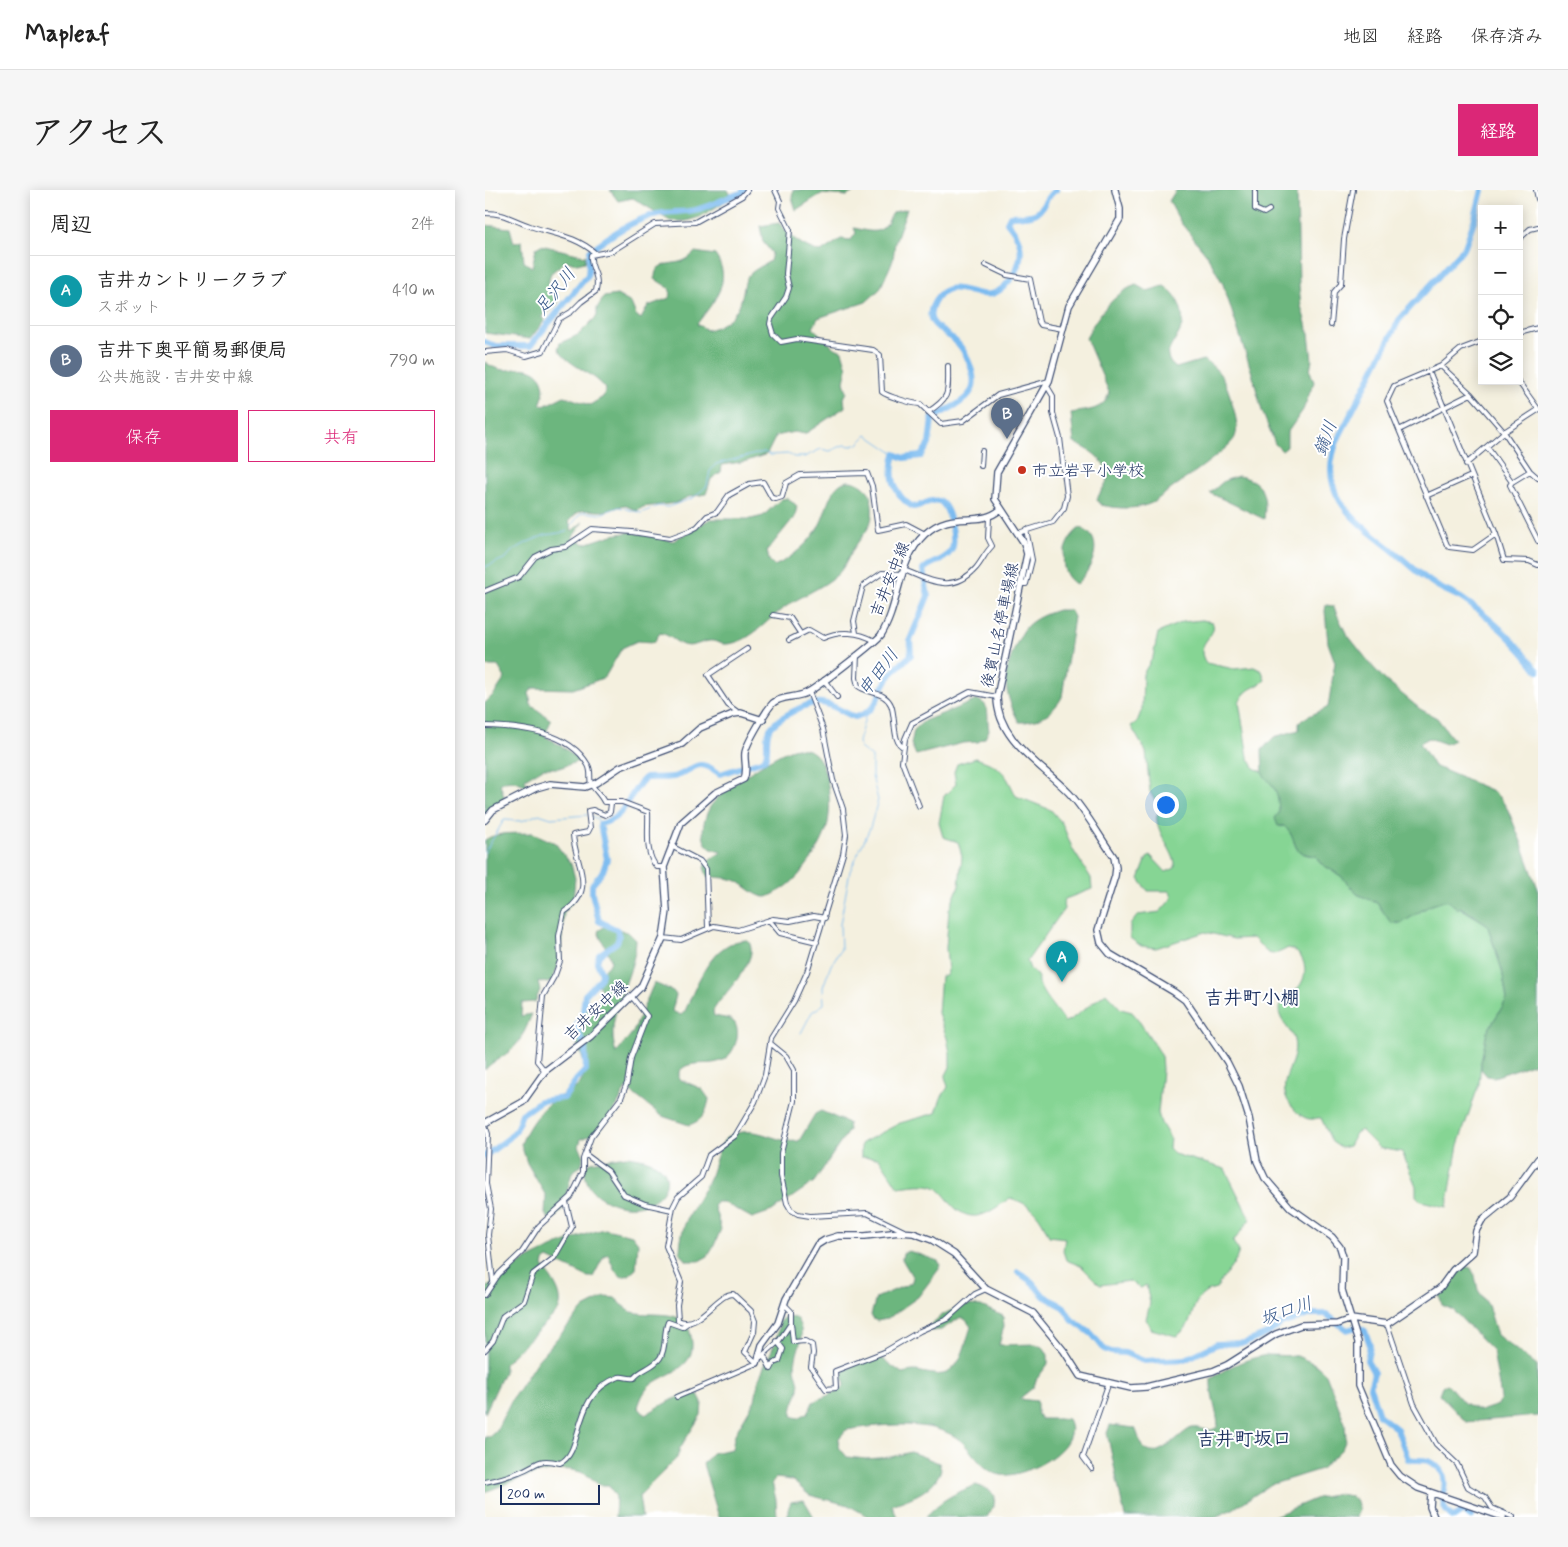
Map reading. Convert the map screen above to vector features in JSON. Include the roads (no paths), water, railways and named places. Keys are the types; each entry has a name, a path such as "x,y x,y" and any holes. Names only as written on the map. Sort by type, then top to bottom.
{"main road":[{"path":"989,518 1001,509 995,495 1000,465 1048,384 1069,306 1120,219 1120,209 1115,190"},
{"name":"後賀山名停車場線","path":"1001,509 1018,534 1027,554 997,697 997,711 1001,722 1029,758 1070,794 1113,857 1116,868 1115,876 1098,930 1101,943 1110,954 1180,996 1227,1062 1244,1098 1257,1161 1265,1178 1291,1208 1332,1237 1340,1247 1343,1257 1342,1290 1358,1342 1358,1386 1388,1459 1395,1471 1406,1480 1431,1494 1503,1517"},
{"name":"吉井安中線","path":"485,1124 523,1102 545,1071 591,1036 632,997 647,976 663,938 667,911 664,867 681,822 715,793 744,779 746,765 745,750 776,701 810,694 824,680 875,641 886,624 912,550 925,534 945,522 958,519 989,518"},
{"path":"485,820 493,810 536,788 550,784 585,787 591,785 620,767 682,744 700,728 739,713 763,720"},
{"path":"761,1359 762,1345 779,1323 784,1304 813,1250 820,1242 844,1235 865,1236 906,1232 924,1236 946,1249 986,1288 1033,1313 1064,1351 1080,1376 1137,1388 1213,1371 1227,1365 1276,1334 1293,1327 1315,1323 1337,1324 1351,1319 1387,1324 1439,1288 1453,1270 1473,1252 1477,1231 1482,1220 1510,1197 1538,1158"},
{"path":"1431,1494 1430,1507 1433,1517"}],"street":[{"path":"485,352 507,350 526,356 543,351 559,319 571,312 596,291 598,279 590,256 595,253 612,251 655,224 695,222 742,196 747,190"},
{"path":"775,190 780,201 779,208 790,230 786,274 789,288 787,297 771,319 770,324 777,340 781,342 808,340 873,350 880,355 882,392 909,403 920,404 941,424 963,421 998,395 1048,384 1053,396 1053,413 1060,438 1067,496 1064,508 1053,522 1026,529 1018,534"},
{"path":"1255,190 1255,209 1264,213 1269,210"},
{"path":"1331,325 1334,292 1341,284 1344,239 1353,190"},
{"path":"1536,190 1538,198"},
{"path":"485,213 502,213 531,226 573,239 584,244 595,253"},
{"path":"1523,236 1538,226"},
{"path":"986,265 1016,278 1030,279 1039,322 1041,325 1063,329"},
{"path":"1523,332 1538,328"},
{"path":"1478,343 1461,349 1441,366 1394,386 1387,401 1449,547 1473,550 1496,534"},
{"path":"928,412 946,398 948,394 948,366"},
{"path":"1441,366 1471,394 1504,432 1530,471 1538,478"},
{"path":"1429,371 1496,534 1504,560 1529,561 1538,565"},
{"path":"1466,464 1504,432 1538,410 1521,385"},
{"path":"1399,430 1471,394"},
{"path":"1487,447 1512,482"},
{"path":"981,466 983,451"},
{"path":"1530,471 1512,482 1509,486 1538,541"},
{"path":"485,591 519,577 535,557 551,549 565,546 592,530 632,532 670,538 697,527 707,516 717,512 729,494 749,484 763,482 772,498 776,499 782,497 786,482 800,475 867,473 872,486 877,530 906,524 925,534"},
{"path":"1426,496 1471,476"},
{"path":"856,633 854,621 863,586 882,573 903,572 938,583 957,582 977,566 982,556 992,546 988,538 989,518"},
{"path":"1022,584 1025,584 1031,560 1026,529"},
{"path":"773,615 792,619 800,634"},
{"path":"789,640 811,630 823,638 832,634 856,633 875,641"},
{"path":"739,713 728,705 708,675 747,649"},
{"path":"857,655 856,678 858,686 881,695 890,702 894,712 897,743 904,746"},
{"path":"824,680 837,697"},
{"path":"919,806 913,786 907,780 902,766 904,746 911,725 915,720 970,692 997,697"},
{"path":"691,1320 681,1322 676,1317 681,1282 666,1246 672,1210 678,1197 701,1177 709,1155 735,1136 762,1086 770,1043 777,1026 803,984 825,918 845,844 846,829 843,809 833,780 823,729 810,694"},
{"path":"485,726 537,732 570,745 589,766 591,785 601,795 604,802 622,802 648,812 646,826 653,860 657,867 664,867"},
{"path":"545,1071 537,1061 539,1056 543,996 555,974 559,961 561,950 559,936 564,912 575,904 583,880 582,867 573,835 588,832 590,828 588,811 593,810 605,815 610,812 611,803"},
{"path":"671,846 700,861 706,869 708,928"},
{"path":"663,938 681,940 714,926 739,930 769,920 791,921 814,916 825,918"},
{"path":"769,920 780,934 817,942"},
{"path":"485,1295 493,1281 523,1252 539,1226 571,1197 583,1172 585,1154 596,1129 621,1098 629,1079 631,1058 647,1016 632,997"},
{"path":"770,1043 785,1056 794,1070 795,1100 781,1153 781,1176 787,1203 791,1210 798,1214 810,1216 867,1214 906,1232"},
{"path":"485,1124 489,1134 487,1184 491,1208 488,1236 493,1281"},
{"path":"585,1154 608,1171 624,1195 645,1204 672,1210"},
{"path":"485,1350 493,1341 505,1314 524,1301 533,1274 554,1258 561,1247 572,1226 566,1202"},
{"path":"784,1304 791,1311 793,1342 805,1341 811,1345 813,1353 811,1367 826,1389 832,1390 836,1388 835,1371 884,1352 920,1331 947,1319 975,1294 986,1288"},
{"path":"485,1482 521,1472 538,1462 546,1460 560,1463 567,1459 572,1449 581,1416 598,1388 622,1376 634,1378 640,1370 655,1363 662,1354 668,1322 682,1327 707,1312 725,1295 735,1295 754,1316 755,1325 745,1352 761,1359 771,1369 774,1363 779,1361 783,1349 777,1341"},
{"path":"677,1397 761,1359 791,1323"},
{"path":"1387,1324 1414,1404 1436,1444 1457,1464 1468,1487 1485,1497 1492,1508 1513,1517"},
{"path":"1092,1468 1083,1457 1109,1382"}],"waterway":[{"name":"足沢川","path":"485,342 495,346 530,346 588,275 590,251 622,229 639,220 657,214 689,211 704,207 742,193 744,190"},
{"name":"申田川","path":"485,1156 509,1138 516,1130 522,1114 540,1101 564,1098 577,1079 586,1070 585,1047 576,1027 583,1011 585,995 601,978 602,974 597,962 599,955 617,942 619,937 617,930 599,921 592,893 592,885 603,871 607,859 600,824 609,821 622,811 645,778 674,777 701,765 720,774 764,760 767,753 767,737 771,728 783,717 800,708 822,703 855,717 869,711 877,701 891,674 911,655 910,640 928,596 923,570 948,555 953,546 953,532 946,509 939,501 936,500 913,507 901,497 894,484 893,462 895,454 904,458 921,456 929,444 932,419 957,405 971,391 974,382 970,365 963,351 953,339 933,323 931,318 932,306 937,298 949,289 991,294 1004,287 1018,265 1021,249 1018,238 1007,222 1010,216 1026,216 1036,213 1056,190"},
{"name":"鏑川","path":"1482,190 1465,247 1399,320 1338,439 1332,457 1331,473 1334,488 1340,501 1360,524 1430,582 1464,600 1485,615 1513,642 1538,671"},
{"path":"485,567 506,558 512,551 528,542 545,535 566,532 580,514 585,512 600,514 619,507 641,513 658,506 668,507 693,498 707,486 710,471 716,464 764,452 770,455 788,454 794,457 804,457 821,449 830,451 844,445 852,446 858,444 867,435 895,454"},
{"path":"801,1033 812,1012 824,1004 823,987 831,965 841,949 840,924 850,871 870,828 878,800 872,776 872,757 860,748 858,742 867,711"},
{"path":"485,852 504,820 522,821 539,814 551,818 587,815"},
{"path":"591,816 597,819 600,824"},
{"name":"坂口川","path":"1018,1272 1032,1282 1044,1296 1064,1307 1072,1320 1092,1334 1104,1349 1111,1352 1125,1353 1144,1361 1186,1359 1217,1344 1245,1343 1267,1334 1281,1324 1312,1314 1326,1314 1347,1330 1357,1327 1365,1331 1370,1345 1367,1360 1374,1373 1370,1387 1379,1415 1397,1429 1408,1459 1428,1461 1438,1467 1443,1474 1445,1482 1443,1504 1446,1511 1453,1517"},
{"name":"坂口川","path":"1454,1517 1463,1511 1471,1517"}],"place":[{"name":"吉井下奥平簡易郵便局","path":"1007,439"},
{"name":"市立岩平小学校","path":"1022,470"},
{"name":"吉井カントリークラブ","path":"1062,982"}],"district":[{"name":"吉井町小棚","path":"1252,997"},
{"name":"吉井町坂口","path":"1244,1438"}]}
